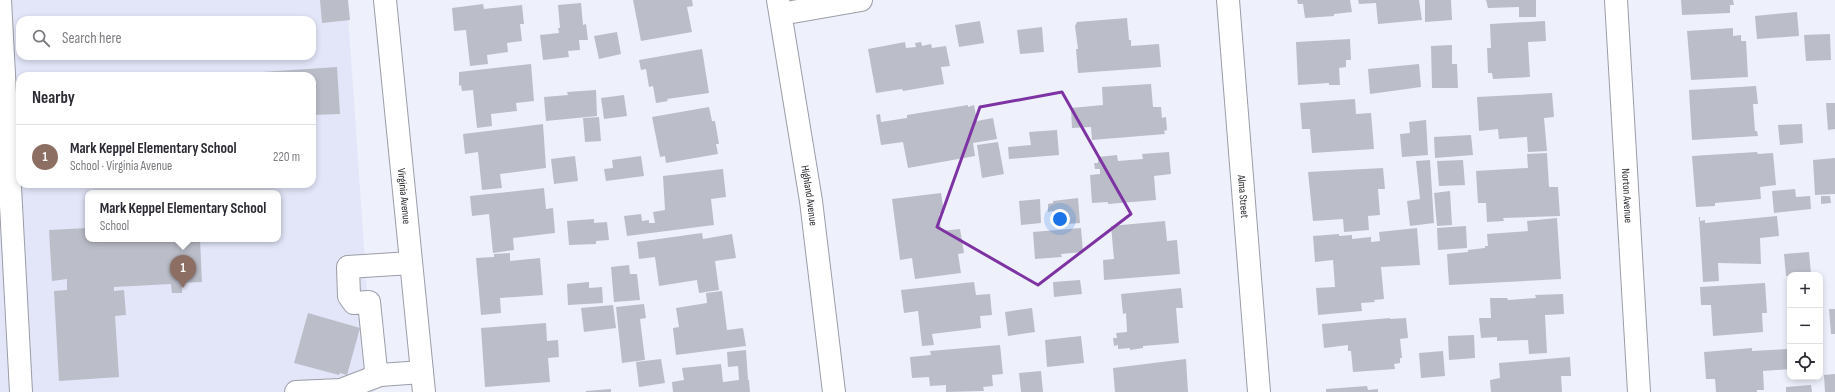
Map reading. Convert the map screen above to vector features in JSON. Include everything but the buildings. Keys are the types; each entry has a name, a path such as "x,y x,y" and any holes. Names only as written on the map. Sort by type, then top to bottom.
{"street":[{"path":"0,0 21,392"},
{"name":"Virginia Avenue","path":"385,0 423,382"},
{"path":"780,7 861,0"},
{"name":"Alma Street","path":"1228,0 1259,392"},
{"name":"Norton Avenue","path":"1616,0 1639,392"},
{"name":"Highland Avenue","path":"780,7 811,202 834,392"},
{"path":"380,376 376,370 369,302 354,303 348,296 348,267 411,263"},
{"path":"296,392 341,390 380,376 423,382"}],"highlighted area":[{"path":"1062,92 1131,214 1038,285 937,227 980,107"}],"shaded area":[{"path":"0,0 347,0 374,392 0,392"}],"place":[{"name":"Mark Keppel Elementary School","path":"183,288"}]}
